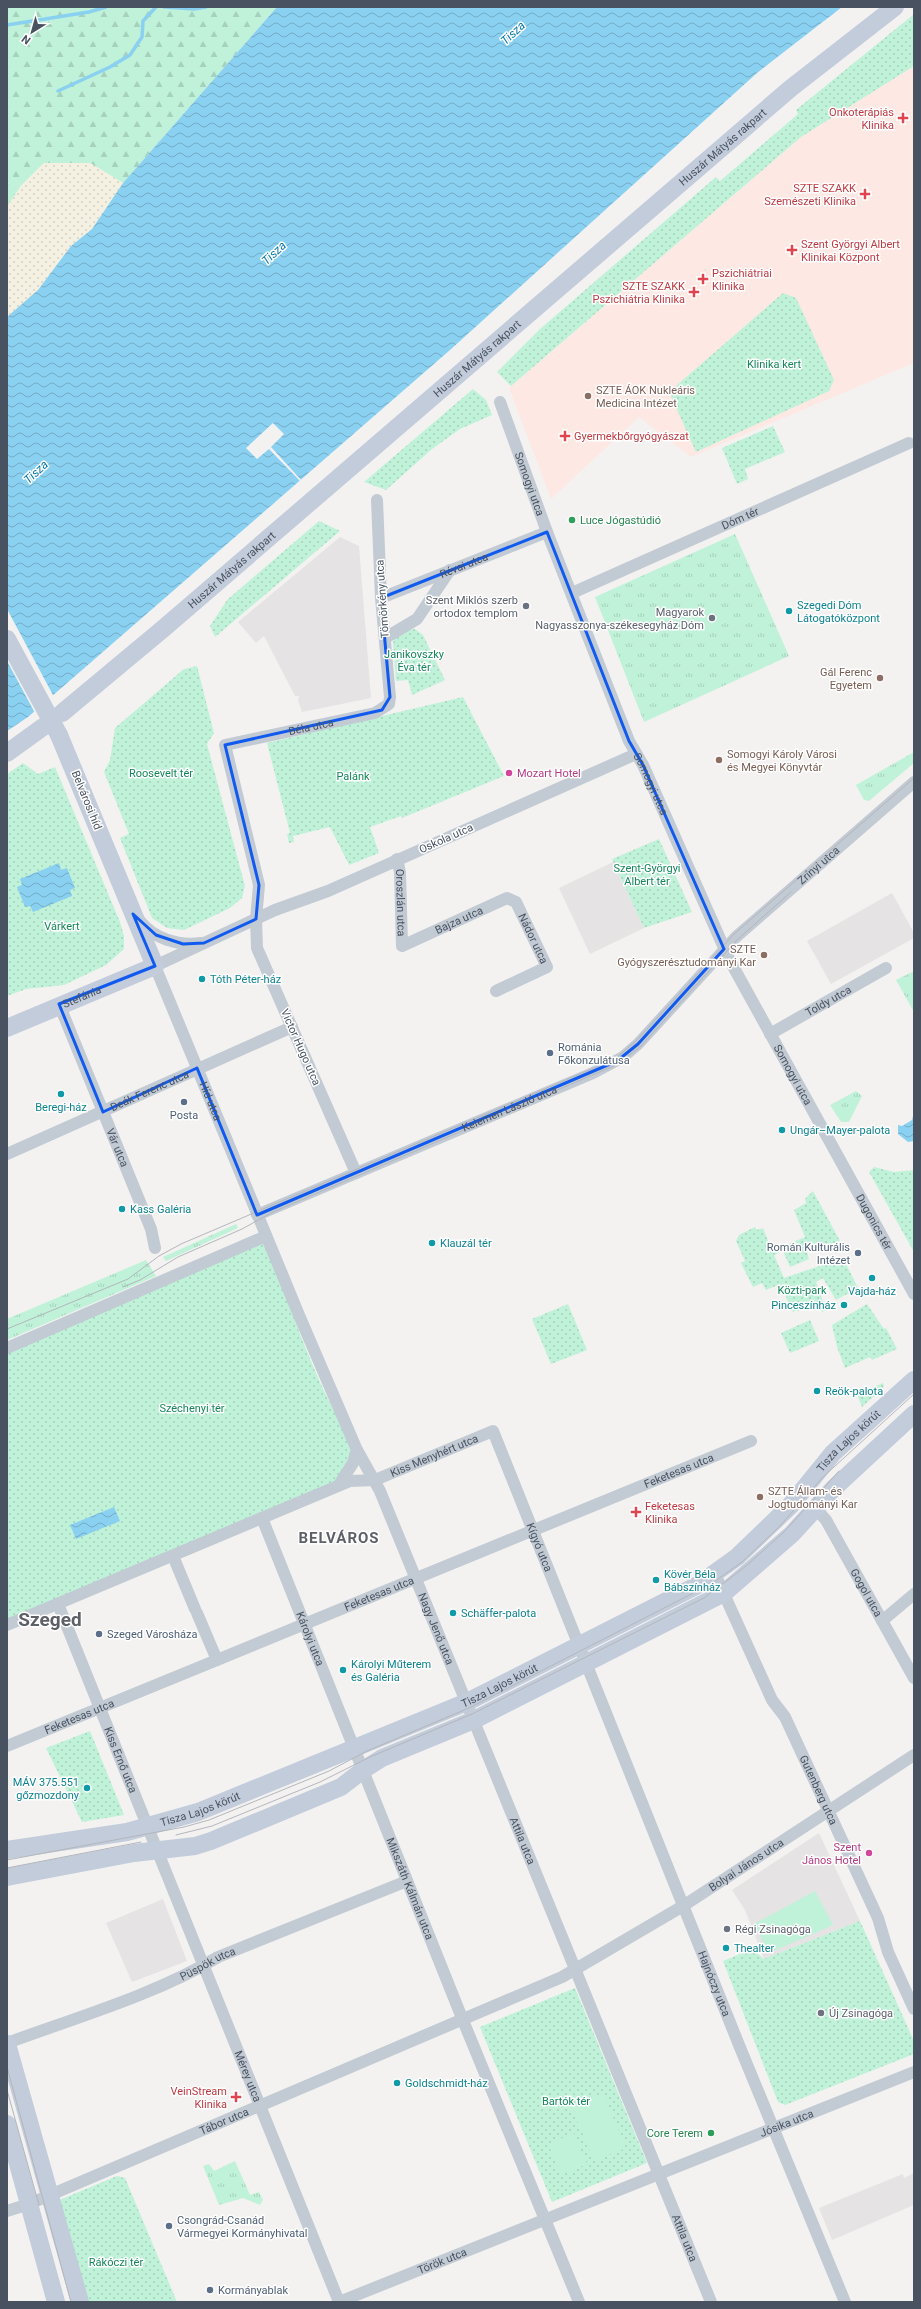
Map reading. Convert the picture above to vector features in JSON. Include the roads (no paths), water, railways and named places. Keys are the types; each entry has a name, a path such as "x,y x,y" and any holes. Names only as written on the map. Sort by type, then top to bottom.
{"street":[{"name":"Huszár Mátyás rakpart","path":"62,712 176,618 791,88 895,7"},
{"name":"Somogyi utca","path":"500,402 548,532 629,741 724,949 834,1150"},
{"name":"Dóm tér","path":"572,593 909,443"},
{"name":"Tömörkény utca","path":"377,500 381,598 390,697"},
{"name":"Révai utca","path":"381,598 548,532"},
{"path":"384,638 417,619 450,570"},
{"name":"Belvárosi híd","path":"7,639 59,736 156,966"},
{"name":"Béla utca","path":"256,919 259,885 224,745 375,713 385,707 390,697"},
{"path":"7,753 43,727"},
{"name":"Oskola utca","path":"256,919 275,910 328,892 397,859 636,754"},
{"name":"Zrínyi utca","path":"724,949 789,890 914,782"},
{"name":"Oroszlán utca","path":"397,859 400,872 402,946"},
{"name":"Bajza utca","path":"402,946 507,898 516,902"},
{"name":"Nádor utca","path":"496,991 547,967 516,902"},
{"path":"134,914 144,926 156,935 183,944 204,943"},
{"path":"156,966 256,919"},
{"name":"Victor Hugo utca","path":"256,919 257,948 356,1173"},
{"name":"Kelemen László utca","path":"257,1215 617,1062 638,1044 724,949"},
{"name":"Stefánia","path":"7,1028 59,1004 156,966"},
{"name":"Híd utca","path":"156,966 257,1215"},
{"name":"Toldy utca","path":"770,1034 886,968"},
{"name":"Vár utca","path":"59,1004 151,1229 155,1248"},
{"name":"Deák Ferenc utca","path":"7,1154 103,1112 197,1068 292,1027"},
{"name":"Dugonics tér","path":"834,1150 914,1294"},
{"path":"257,1215 357,1450 375,1480"},
{"path":"7,1348 266,1236"},
{"name":"Tisza Lajos körút","path":"7,1850 126,1832 149,1827 358,1759 382,1758 470,1711 580,1644 698,1585 715,1574 737,1557 790,1506 833,1453 914,1380"},
{"name":"Tisza Lajos körút","path":"470,1711 587,1663 724,1593 765,1558 816,1509 834,1488 914,1414"},
{"name":"Kiss Menyhért utca","path":"375,1480 493,1431"},
{"name":"Kígyó utca","path":"493,1431 587,1663"},
{"name":"Feketesas utca","path":"7,1746 751,1442"},
{"path":"338,1486 350,1469 357,1450"},
{"path":"7,1625 338,1486 356,1480 375,1480"},
{"name":"Nagy Jenő utca","path":"375,1480 470,1711"},
{"name":"Gogol utca","path":"816,1509 826,1520 914,1678"},
{"name":"Károlyi utca","path":"262,1518 358,1759"},
{"path":"173,1556 217,1660"},
{"name":"Gutenberg utca","path":"715,1574 772,1700 785,1717 878,1918 888,1952 914,2009"},
{"path":"882,1621 914,1594"},
{"name":"Kiss Ernő utca","path":"58,1604 158,1850"},
{"name":"Hajnóczy utca","path":"587,1663 772,2128 845,2302"},
{"name":"Attila utca","path":"470,1711 575,1970"},
{"name":"Bolyai János utca","path":"575,1970 683,1906 914,1755"},
{"name":"Tisza Lajos körút","path":"7,1877 158,1850 195,1846 211,1841 342,1787 358,1759"},
{"name":"Mikszáth Kálmán utca","path":"358,1759 462,2018"},
{"name":"Mérey utca","path":"158,1850 339,2302"},
{"name":"Püspök utca","path":"7,2044 131,1997 204,1966 218,1957 407,1881"},
{"path":"545,2219 658,2174 575,1970 462,2018 579,2302"},
{"name":"Tábor utca","path":"7,2211 30,2204 261,2106 462,2018"},
{"path":"7,2044 51,2195 80,2302"},
{"name":"Jósika utca","path":"658,2174 914,2072"},
{"path":"7,2124 56,2302"},
{"name":"Attila utca","path":"658,2174 711,2302"},
{"name":"Török utca","path":"339,2302 545,2219"}],"water":[{"name":"Tisza","path":"277,7 842,7 757,73 450,350 28,717 7,731 7,317 38,290 71,246 92,229 123,183"},
{"path":"59,863 61,870 67,868 75,888 70,890 72,896 33,912 30,906 25,907 17,887 22,885 20,879"},
{"path":"913,1116 914,1141 908,1142 898,1134 898,1125 902,1126 912,1120"},
{"path":"114,1507 120,1521 76,1539 70,1525"}],"waterway":[{"path":"7,25 89,12 106,7"},
{"path":"58,91 110,67 130,55 142,37 143,21 156,7"},
{"path":"164,7 194,9 206,7"}],"tram line":[{"path":"7,1329 128,1279 159,1256 181,1244 615,1059 636,1041 734,934 914,778"},
{"path":"123,1287 140,1280 178,1257 242,1229 273,1212 618,1064 641,1046 737,940 791,892"},
{"path":"7,1860 184,1827 209,1820 329,1771 367,1751 469,1708 711,1584 742,1562 779,1527 823,1477 914,1394"},
{"path":"176,1835 212,1826 320,1782 370,1757 472,1714 704,1598 746,1566 784,1532 839,1471"},
{"path":"7,1868 141,1842"},
{"path":"7,2067 71,2302"},
{"path":"7,2090 39,2205"}],"place":[{"name":"Onkoterápiás Klinika","path":"903,118"},
{"name":"SZTE SZAKK Szemészeti Klinika","path":"865,194"},
{"name":"Szent Györgyi Albert Klinikai Központ","path":"792,250"},
{"name":"Pszichiátriai Klinika","path":"703,279"},
{"name":"SZTE SZAKK Pszichiátria Klinika","path":"694,292"},
{"name":"SZTE ÁOK Nukleáris Medicina Intézet","path":"588,396"},
{"name":"Gyermekbőrgyógyászat","path":"565,436"},
{"name":"Luce Jógastúdió","path":"572,520"},
{"name":"Szent Miklós szerb ortodox templom","path":"526,606"},
{"name":"Szegedi Dóm Látogatóközpont","path":"789,611"},
{"name":"Magyarok Nagyasszonya-székesegyház Dóm","path":"712,618"},
{"name":"Gál Ferenc Egyetem","path":"880,678"},
{"name":"Somogyi Károly Városi és Megyei Könyvtár","path":"719,760"},
{"name":"Mozart Hotel","path":"509,773"},
{"name":"SZTE Gyógyszerésztudományi Kar","path":"764,955"},
{"name":"Tóth Péter-ház","path":"202,979"},
{"name":"Románia Főkonzulátusa","path":"550,1053"},
{"name":"Beregi-ház","path":"61,1094"},
{"name":"Posta","path":"184,1102"},
{"name":"Ungár–Mayer-palota","path":"782,1130"},
{"name":"Kass Galéria","path":"122,1209"},
{"name":"Klauzál tér","path":"432,1243"},
{"name":"Román Kulturális Intézet","path":"858,1253"},
{"name":"Vajda-ház","path":"872,1278"},
{"name":"Pinceszínház","path":"844,1305"},
{"name":"Reök-palota","path":"817,1391"},
{"name":"SZTE Állam- és Jogtudományi Kar","path":"760,1497"},
{"name":"Feketesas Klinika","path":"636,1512"},
{"name":"Kövér Béla Bábszínház","path":"656,1580"},
{"name":"Schäffer-palota","path":"453,1613"},
{"name":"Szeged Városháza","path":"99,1634"},
{"name":"Károlyi Műterem és Galéria","path":"343,1670"},
{"name":"MÁV 375.551 gőzmozdony","path":"87,1788"},
{"name":"Szent János Hotel","path":"869,1853"},
{"name":"Régi Zsinagóga","path":"727,1929"},
{"name":"Thealter","path":"726,1948"},
{"name":"Új Zsinagóga","path":"821,2013"},
{"name":"Goldschmidt-ház","path":"397,2083"},
{"name":"VeinStream Klinika","path":"236,2097"},
{"name":"Core Terem","path":"711,2133"},
{"name":"Csongrád-Csanád Vármegyei Kormányhivatal","path":"169,2226"},
{"name":"Kormányablak","path":"210,2290"}],"district":[{"name":"BELVÁROS","path":"339,1538"},
{"name":"Szeged","path":"50,1619"}],"park label":[{"name":"Klinika kert","path":"774,364"},
{"name":"Janikovszky Éva tér","path":"414,660"},
{"name":"Roosevelt tér","path":"161,773"},
{"name":"Palánk","path":"353,776"},
{"name":"Szent-Györgyi Albert tér","path":"647,874"},
{"name":"Várkert","path":"62,926"},
{"name":"Közti-park","path":"802,1290"},
{"name":"Széchenyi tér","path":"192,1408"},
{"name":"Bartók tér","path":"566,2101"},
{"name":"Rákóczi tér","path":"116,2262"}]}
